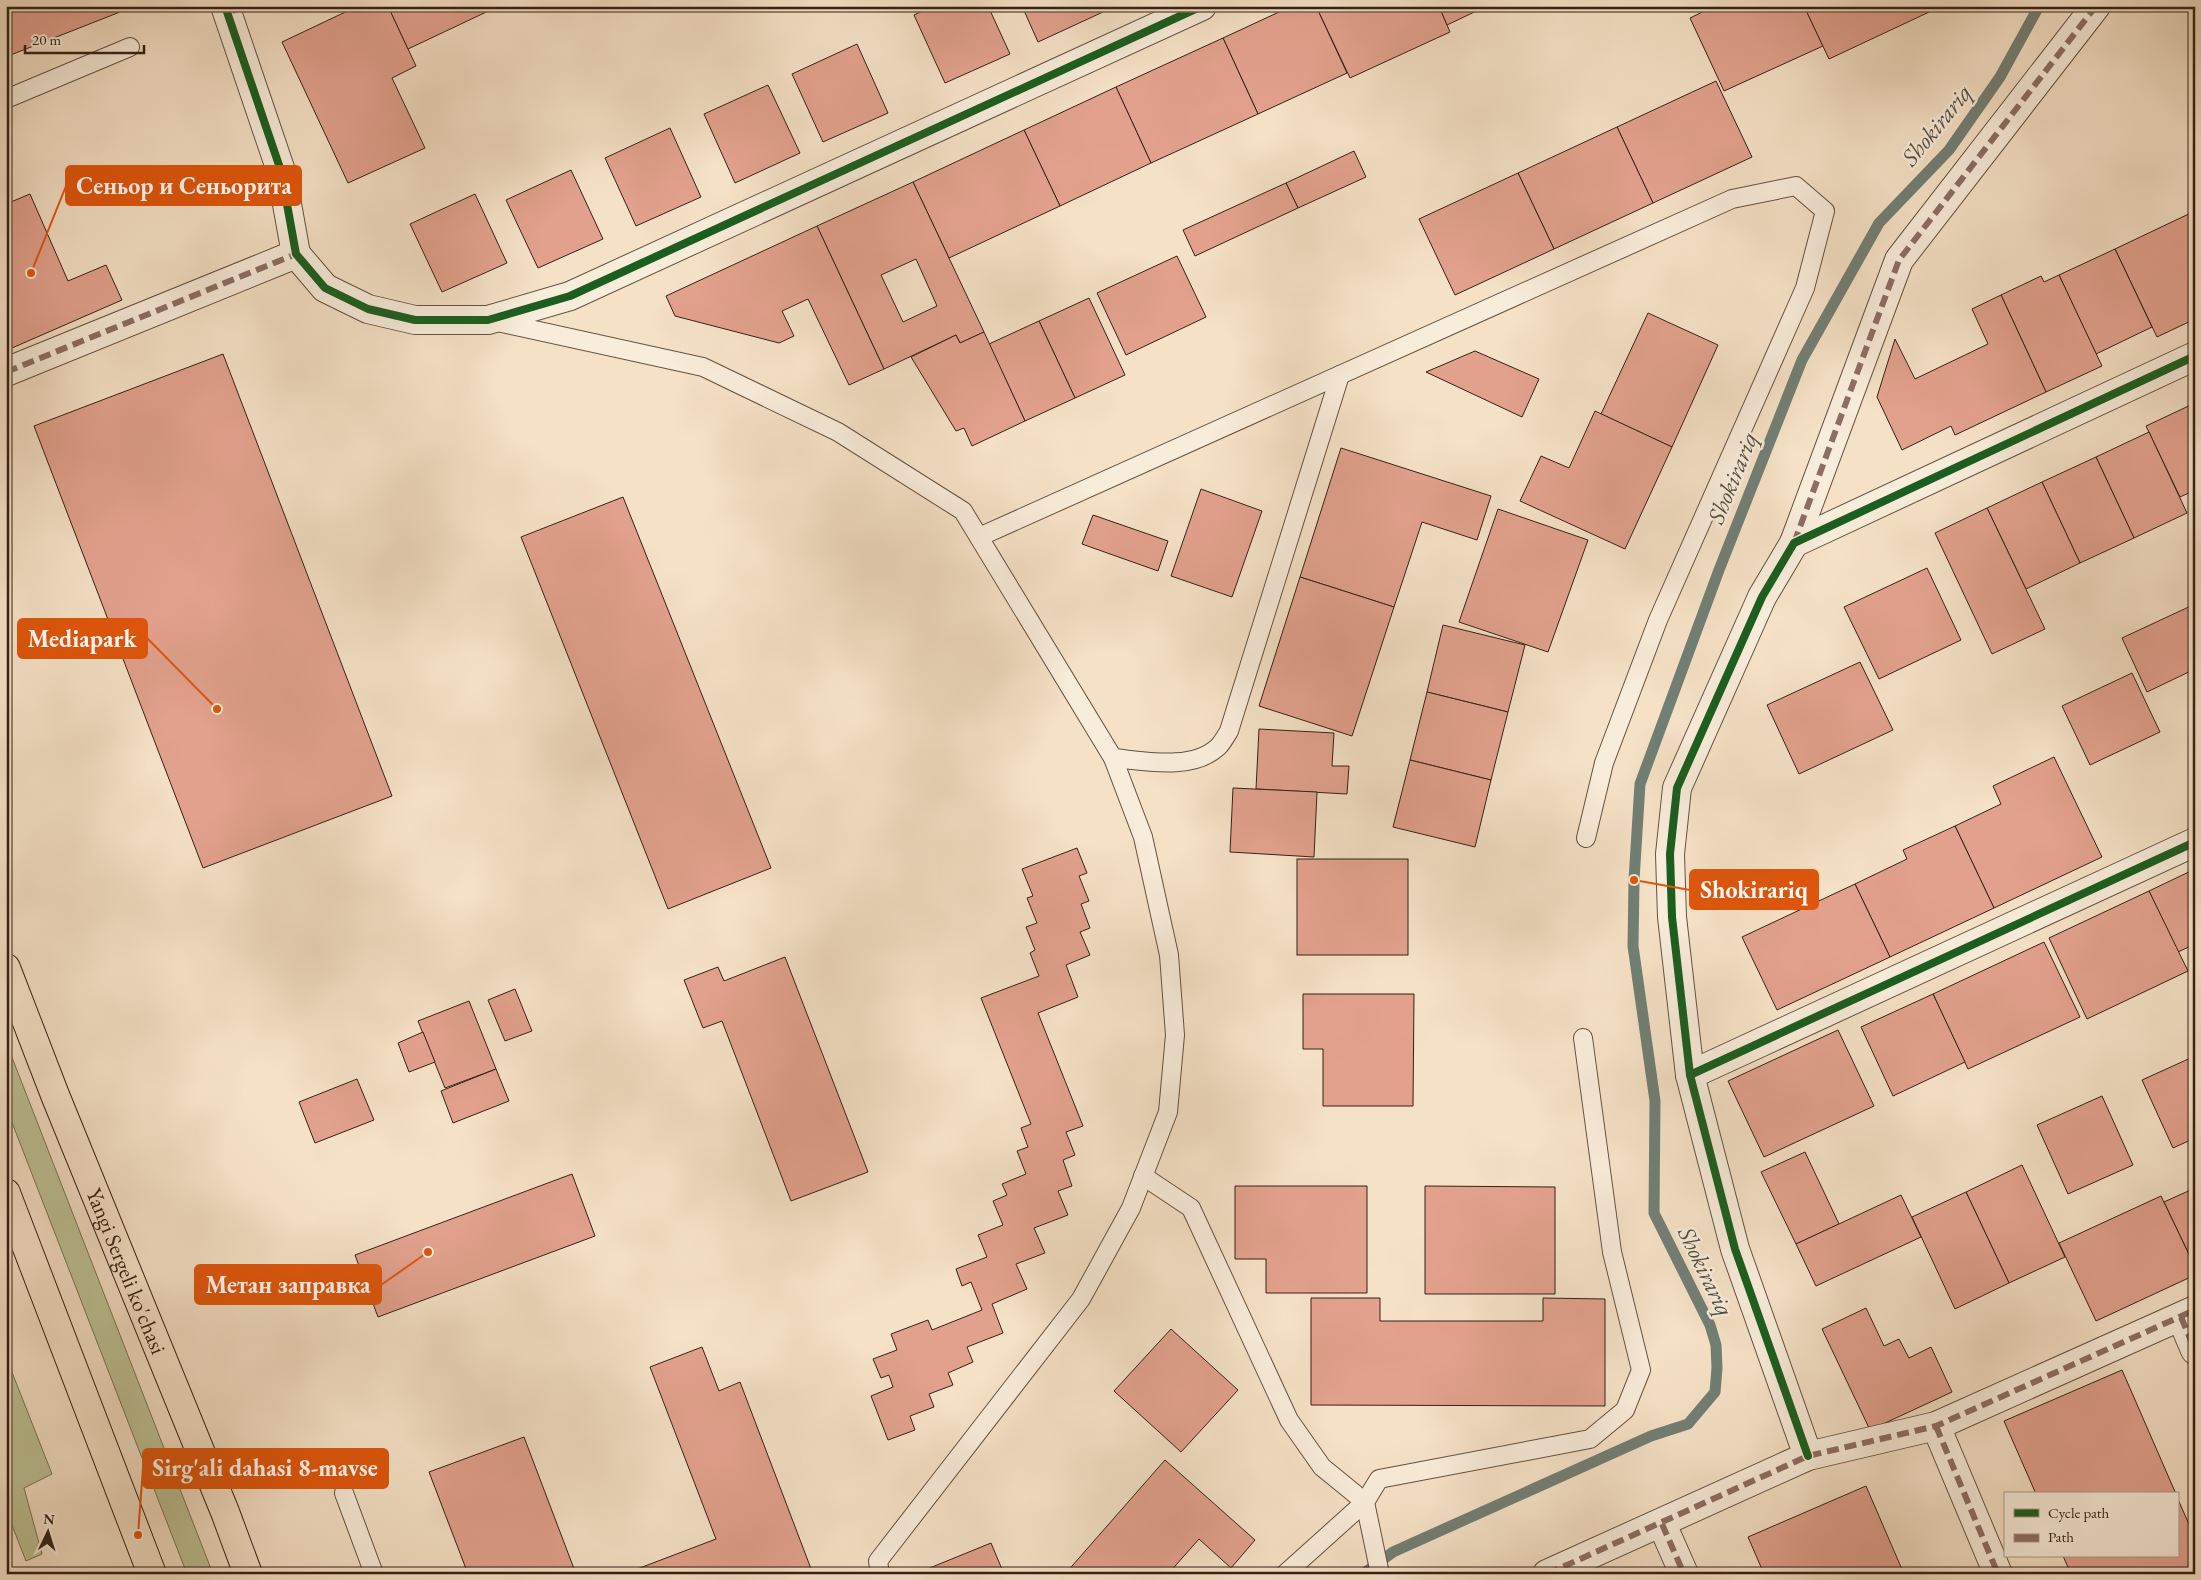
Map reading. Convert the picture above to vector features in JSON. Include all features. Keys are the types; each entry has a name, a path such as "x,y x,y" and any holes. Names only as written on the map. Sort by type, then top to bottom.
{"main road":[{"name":"Yangi Sergeli ko'chasi","path":"6,968 55,1095 225,1512 248,1574"},
{"path":"6,1193 152,1574"}],"street":[{"path":"232,8 281,171 296,254 325,288 368,310 415,320 488,320 570,296 1202,6"},
{"path":"1808,1456 1734,1249 1690,1075 1672,917 1670,854 1677,788 1762,597 1794,543 1900,260 2096,6"},
{"path":"6,372 296,254"},
{"path":"1794,543 2195,356"},
{"path":"1690,1075 2195,842"},
{"path":"1548,1574 1662,1524 1808,1456 1936,1426 2188,1314 2195,1350"},
{"path":"1936,1426 1998,1574"},
{"path":"1662,1524 1684,1574"}],"lane":[{"path":"6,99 130,47"},
{"path":"979,537 1732,199 1796,186 1825,211 1805,288 1655,629 1604,763 1586,838"},
{"path":"488,320 703,367 838,432 963,511 1113,758 1142,837 1169,955 1175,1036 1168,1112 1131,1208 1081,1299 878,1561 880,1574"},
{"path":"1113,758 1171,763 1191,761 1217,748 1229,731 1340,376"},
{"path":"1285,1574 1365,1502 1379,1479 1590,1439 1625,1410 1641,1370 1612,1252 1583,1038"},
{"path":"1143,1176 1192,1208 1289,1420 1322,1467 1365,1502 1380,1574"},
{"path":"344,1493 374,1574"}],"green space":[{"path":"6,1042 213,1574 187,1574 6,1107"},
{"path":"6,1357 52,1474 24,1488 42,1554 26,1561 6,1510"}],"building":[{"path":"6,6 118,6 120,12 8,56 6,51"},
{"path":"358,6 388,6 416,66 392,78 425,148 348,183 282,42"},
{"path":"388,6 499,6 408,49"},
{"path":"933,6 988,6 1010,54 945,83 914,15"},
{"path":"1022,6 1101,6 1103,12 1038,42"},
{"path":"1292,6 1316,6 1347,73 1258,114 1223,38"},
{"path":"1316,6 1439,6 1450,32 1350,78"},
{"path":"1439,6 1487,6 1447,25"},
{"path":"1715,6 1804,6 1823,46 1724,91 1690,18"},
{"path":"1804,6 1942,6 1829,59"},
{"path":"1223,38 1258,114 1151,163 1116,87"},
{"path":"857,44 888,113 823,142 792,74"},
{"path":"1716,81 1752,157 1653,203 1617,127"},
{"path":"768,85 800,153 735,183 704,114"},
{"path":"1116,87 1151,163 1060,206 1024,130"},
{"path":"1617,127 1653,203 1554,249 1518,173"},
{"path":"670,128 701,197 636,226 605,158"},
{"path":"1024,130 1060,206 949,258 913,182"},
{"path":"1354,151 1366,177 1298,208 1286,183"},
{"path":"571,170 603,239 538,268 506,200"},
{"path":"1518,173 1554,249 1455,295 1419,219"},
{"path":"913,182 984,332 960,343 956,335 884,369 817,226","holes":["916,259 937,306 903,322 881,275"]},
{"path":"1286,183 1298,208 1195,256 1183,230"},
{"path":"30,194 68,281 106,265 122,300 12,348 6,335 6,204"},
{"path":"475,194 507,263 442,292 410,224"},
{"path":"2195,211 2195,319 2157,337 2115,249"},
{"path":"817,226 884,369 849,385 808,299 782,311 794,336 779,343 675,316 666,296"},
{"path":"2115,249 2152,327 2096,354 2059,275"},
{"path":"1177,256 1206,317 1126,355 1097,293"},
{"path":"2059,275 2102,366 2046,392 2001,295 2041,276 2044,282"},
{"path":"2001,295 2046,392 1955,435 1951,426 1902,450 1877,397 1895,339 1915,379 1988,344 1972,309"},
{"path":"1089,298 1125,375 1075,398 1039,321"},
{"path":"1648,313 1718,345 1672,447 1601,414"},
{"path":"1039,321 1075,398 1025,421 989,344"},
{"path":"984,332 1025,421 972,446 964,428 956,431 911,357 956,335 960,343"},
{"path":"1475,351 1539,379 1522,417 1426,372"},
{"path":"223,354 392,796 203,868 34,426"},
{"path":"2195,403 2195,490 2180,497 2146,426"},
{"path":"1595,411 1672,447 1625,549 1520,501 1541,456 1569,468"},
{"path":"2149,432 2187,513 2134,538 2096,457"},
{"path":"1341,448 1491,496 1477,540 1422,522 1394,607 1300,577"},
{"path":"2096,457 2134,538 2080,563 2042,482"},
{"path":"2042,482 2080,563 2026,589 1987,508"},
{"path":"1201,489 1262,511 1232,597 1171,576"},
{"path":"623,497 771,868 668,909 521,537"},
{"path":"1987,508 2045,629 1992,654 1935,533"},
{"path":"1498,509 1588,540 1548,652 1459,622"},
{"path":"1093,515 1168,541 1158,571 1082,544"},
{"path":"1927,568 1961,640 1879,679 1844,607"},
{"path":"1300,577 1394,607 1352,736 1259,706"},
{"path":"2195,604 2195,669 2147,692 2122,638"},
{"path":"1443,625 1525,645 1508,712 1427,692"},
{"path":"1860,662 1893,730 1799,774 1767,705"},
{"path":"2132,673 2160,732 2090,765 2062,706"},
{"path":"1427,692 1508,712 1491,780 1410,760"},
{"path":"1259,729 1334,733 1332,766 1349,766 1347,794 1256,789"},
{"path":"2054,757 2102,857 1994,908 1955,826 2001,804 1993,786"},
{"path":"1410,760 1491,780 1475,847 1393,827"},
{"path":"1233,788 1317,792 1314,857 1230,852"},
{"path":"1955,826 1994,908 1890,957 1855,884 1907,859 1903,850"},
{"path":"1077,848 1087,873 1079,876 1089,901 1081,904 1090,928 1080,932 1090,955 1066,965 1078,997 1038,1013 1083,1126 1066,1132 1075,1155 1063,1160 1072,1186 1058,1191 1068,1215 1034,1228 1045,1253 1016,1264 1027,1289 992,1304 1003,1333 967,1347 973,1362 948,1373 953,1385 929,1394 934,1407 910,1416 915,1430 888,1440 871,1396 893,1387 889,1375 881,1378 873,1359 897,1350 891,1334 928,1320 932,1330 982,1310 971,1282 962,1286 956,1269 987,1257 978,1235 1003,1225 993,1201 1007,1195 1002,1184 1026,1174 1017,1151 1028,1147 1021,1128 1031,1124 981,998 1039,976 1030,953 1035,950 1026,927 1037,923 1027,898 1033,896 1022,869"},
{"path":"1297,859 1408,859 1408,955 1297,955"},
{"path":"2195,869 2195,944 2178,952 2149,891"},
{"path":"1855,884 1890,957 1777,1010 1742,937"},
{"path":"2149,891 2188,971 2087,1019 2049,938"},
{"path":"2044,942 2080,1017 1968,1069 1933,994"},
{"path":"785,957 868,1172 791,1201 722,1021 703,1028 684,980 718,967 724,981"},
{"path":"515,989 532,1031 505,1041 488,1000"},
{"path":"1303,994 1414,994 1413,1106 1323,1106 1323,1049 1303,1049"},
{"path":"1933,994 1965,1062 1893,1096 1861,1027"},
{"path":"469,1001 496,1069 445,1088 418,1021"},
{"path":"1838,1030 1874,1106 1764,1157 1728,1081"},
{"path":"423,1032 435,1062 409,1072 398,1043"},
{"path":"2195,1056 2195,1138 2173,1148 2142,1080"},
{"path":"496,1069 509,1101 453,1123 441,1091"},
{"path":"357,1079 374,1120 315,1143 299,1102"},
{"path":"2102,1096 2133,1165 2068,1194 2037,1125"},
{"path":"1805,1152 1839,1224 1796,1244 1761,1172"},
{"path":"2022,1165 2065,1257 2009,1283 1966,1192"},
{"path":"572,1174 595,1236 378,1317 355,1255"},
{"path":"1235,1186 1367,1186 1367,1293 1266,1293 1266,1259 1235,1259"},
{"path":"1425,1186 1555,1187 1555,1294 1425,1294"},
{"path":"2195,1188 2195,1267 2164,1202"},
{"path":"1966,1192 2009,1283 1955,1309 1912,1217"},
{"path":"1901,1195 1921,1237 1816,1286 1796,1244"},
{"path":"2161,1196 2195,1267 2195,1275 2096,1321 2059,1243"},
{"path":"1311,1298 1380,1298 1380,1321 1543,1321 1543,1298 1605,1299 1605,1406 1311,1405"},
{"path":"1866,1308 1884,1346 1899,1339 1909,1358 1931,1347 1952,1392 1870,1430 1822,1329"},
{"path":"1171,1329 1238,1390 1181,1452 1114,1391"},
{"path":"702,1347 719,1391 740,1382 813,1574 624,1574 716,1539 650,1367"},
{"path":"2122,1370 2175,1492 2035,1492 2004,1421"},
{"path":"524,1437 576,1574 468,1574 429,1472"},
{"path":"1165,1460 1255,1540 1231,1568 1199,1539 1168,1574 1065,1574"},
{"path":"1866,1486 1904,1574 1764,1574 1748,1537"},
{"path":"2178,1499 2195,1538 2195,1574 2071,1574 2064,1558 2178,1558"},
{"path":"991,1543 1004,1574 915,1574"}],"waterway":[{"name":"Shokirariq","path":"1363,1574 1393,1552 1651,1436 1688,1424 1715,1392 1716,1345 1710,1325 1654,1213 1655,1101 1633,946 1634,880 1640,784 1719,570 1802,360 1879,223 1949,150 2000,77 2039,6"}],"marked path":[{"path":"228,13 243,6"},
{"path":"1794,543 1899,260 2096,6"},
{"path":"6,372 296,254"},
{"path":"1547,1574 1808,1456 1936,1426 2195,1310"},
{"path":"2181,1317 2195,1350"},
{"path":"1936,1426 1998,1574"},
{"path":"1662,1524 1684,1574"}],"cycle path":[{"path":"225,6 281,171 296,254 325,288 368,309 415,320 488,320 570,296 1202,6"},
{"path":"1808,1456 1735,1249 1690,1075 1672,917 1670,854 1677,788 1762,597 1794,543 2195,356"},
{"path":"1690,1075 2195,842"}],"place":[{"name":"Сеньор и Сеньорита","path":"31,273"},
{"name":"Mediapark","path":"217,709"},
{"name":"Shokirariq","path":"1634,880"},
{"name":"Метан заправка","path":"428,1252"},
{"name":"Sirg'ali dahasi 8-mavse","path":"138,1535"}]}
